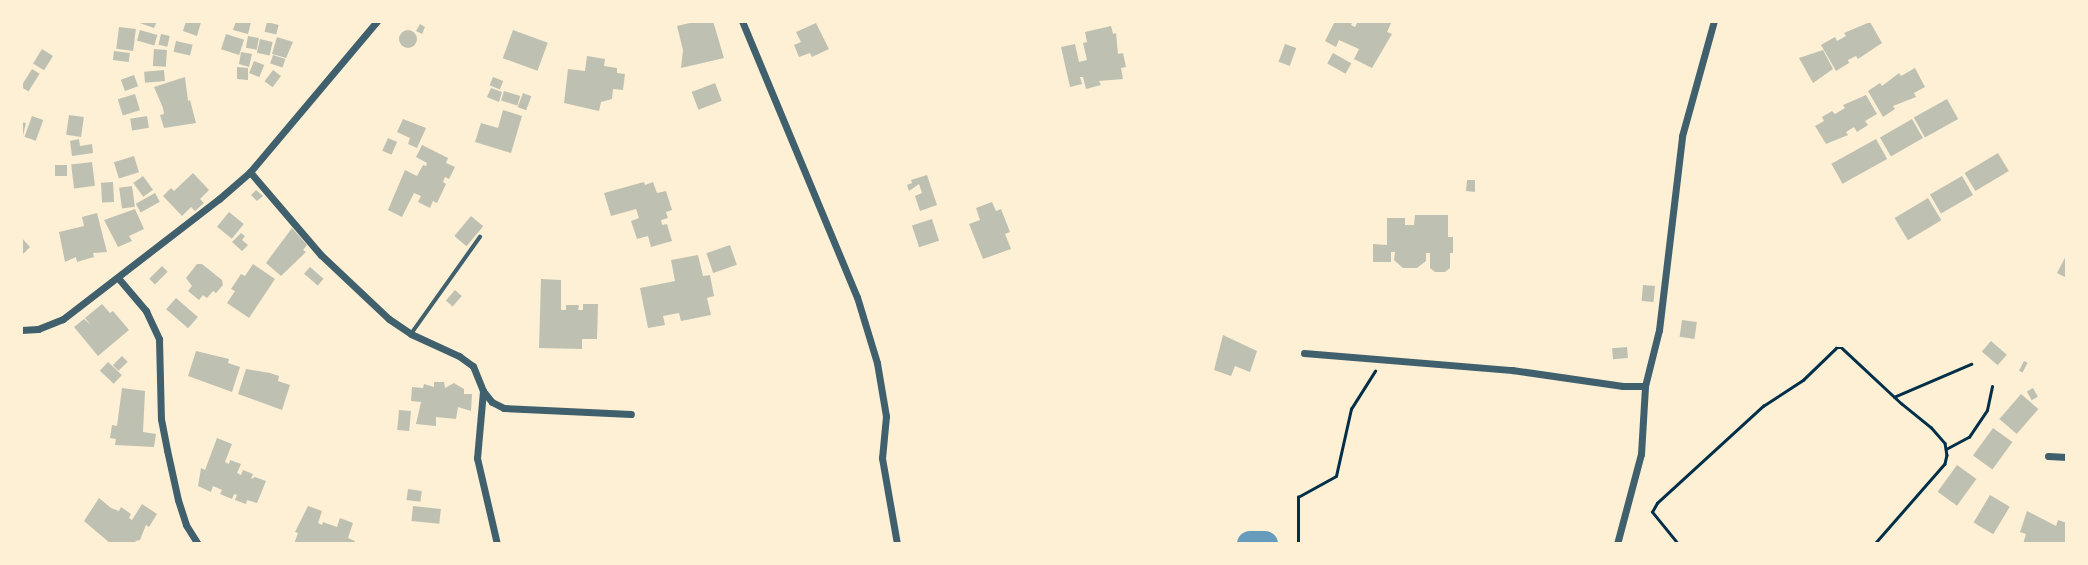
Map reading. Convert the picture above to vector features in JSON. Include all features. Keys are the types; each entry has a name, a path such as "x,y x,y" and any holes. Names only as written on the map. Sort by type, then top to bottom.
{"street":[{"path":"21,330 51,325 119,279 250,172 377,21"},
{"path":"742,21 857,297 877,363 886,416 882,458 897,544"},
{"path":"1617,544 1641,454 1645,386 1659,330 1682,136 1714,21"},
{"path":"250,172 321,255 389,318 411,334 460,356 473,366 483,391 492,402 504,408 631,414"},
{"path":"119,279 146,311 159,339 161,419 178,500 186,525 198,544"},
{"path":"1304,353 1512,370 1638,388 1645,386"},
{"path":"483,391 477,458 497,544"},
{"path":"2048,456 2067,457"}],"lane":[{"path":"411,334 480,237"}],"path":[{"path":"1678,544 1651,512 1657,503 1763,406 1803,380 1836,348 1842,348 1894,397 1931,427 1946,449 1945,464 1875,544"},
{"path":"1298,544 1298,497 1336,476 1351,408 1381,359"},
{"path":"1894,397 1971,364"},
{"path":"1946,449 1963,437 1969,437 1987,410 1992,387"}],"building":[{"path":"134,21 157,21 154,28"},
{"path":"186,21 201,22 197,36 183,31"},
{"path":"236,21 251,22 248,34 233,30"},
{"path":"713,21 724,58 681,68 683,50 677,26"},
{"path":"1335,21 1353,21 1351,25 1355,27 1358,21 1392,21 1387,32 1392,34 1372,68 1354,59 1359,49 1339,40 1336,47 1325,41"},
{"path":"267,22 279,25 276,35 265,32"},
{"path":"1870,22 1882,43 1858,59 1856,56 1848,60 1849,63 1836,71 1821,45 1835,37 1837,41 1846,36 1844,33"},
{"path":"816,23 829,49 812,57 810,53 799,57 794,45 801,42 796,32"},
{"path":"420,24 425,27 422,34 416,31"},
{"path":"1111,26 1113,34 1116,33 1118,54 1123,53 1126,67 1121,68 1123,79 1099,81 1101,85 1086,89 1083,77 1080,77 1082,84 1070,87 1061,47 1075,44 1079,62 1087,60 1083,43 1087,42 1085,32"},
{"path":"119,27 136,29 133,51 116,49"},
{"path":"140,30 157,35 154,46 137,41"},
{"path":"404,30 412,30 417,39 415,46 404,48 399,43 399,35"},
{"path":"513,30 548,43 538,71 503,58"},
{"path":"161,34 170,36 167,47 159,45"},
{"path":"226,34 244,40 239,55 221,49"},
{"path":"248,36 259,38 257,50 246,48"},
{"path":"277,37 293,42 286,58 272,54"},
{"path":"260,39 273,42 270,56 257,53"},
{"path":"176,41 193,45 190,56 174,52"},
{"path":"1285,44 1296,48 1290,66 1279,62"},
{"path":"42,49 53,56 44,70 33,63"},
{"path":"154,49 167,50 166,67 153,66"},
{"path":"1823,50 1833,69 1813,83 1799,58"},
{"path":"114,51 130,53 129,62 113,60"},
{"path":"241,52 252,54 249,67 239,64"},
{"path":"1333,53 1351,63 1346,74 1327,63"},
{"path":"273,55 285,59 283,68 270,64"},
{"path":"587,56 605,59 604,66 617,68 617,73 625,74 623,90 613,89 612,99 601,102 599,111 564,103 568,69 585,71"},
{"path":"254,61 264,65 259,77 249,73"},
{"path":"237,67 248,68 248,80 237,79"},
{"path":"1915,68 1925,87 1914,93 1916,97 1893,106 1895,109 1883,117 1868,91 1880,83 1882,86 1899,73 1901,76"},
{"path":"32,69 40,74 29,92 21,87"},
{"path":"164,70 165,81 145,83 144,72"},
{"path":"273,70 281,76 273,87 265,81"},
{"path":"134,75 138,86 125,91 121,80"},
{"path":"185,77 188,101 190,100 196,123 164,128 160,115 164,114 163,108 154,87"},
{"path":"493,77 503,81 500,89 490,85"},
{"path":"715,83 722,101 698,110 692,92"},
{"path":"491,88 502,92 499,102 487,97"},
{"path":"504,91 520,96 517,106 501,101"},
{"path":"523,93 531,96 526,110 518,107"},
{"path":"135,94 140,110 123,116 118,99"},
{"path":"1866,95 1877,114 1865,121 1868,125 1857,132 1854,127 1846,132 1848,135 1826,144 1815,126 1824,121 1822,117 1832,111 1835,114 1845,108 1843,105"},
{"path":"1947,99 1958,119 1925,138 1914,117"},
{"path":"503,110 522,116 511,153 475,142 481,123 498,128"},
{"path":"69,115 84,117 81,137 66,135"},
{"path":"32,116 43,120 36,141 24,137"},
{"path":"147,116 149,128 132,131 130,119"},
{"path":"403,119 426,128 417,148 408,144 410,138 397,132"},
{"path":"1912,119 1923,138 1891,157 1880,138"},
{"path":"21,122 26,123 22,140 21,140"},
{"path":"388,138 397,142 391,155 382,151"},
{"path":"79,139 80,146 92,144 93,153 72,156 70,141"},
{"path":"1876,139 1887,159 1843,184 1831,164"},
{"path":"422,145 448,158 446,163 455,167 449,179 445,177 443,182 446,184 437,203 433,201 430,208 418,202 421,196 414,193 402,217 388,210 405,170 417,176 423,165 426,166 427,163 416,157"},
{"path":"1998,153 2009,171 1975,191 1965,173"},
{"path":"134,156 139,172 119,178 114,162"},
{"path":"92,162 95,186 74,188 71,165"},
{"path":"55,165 67,165 67,176 55,176"},
{"path":"193,173 209,190 200,199 204,203 195,211 191,207 182,216 163,196 171,188 174,191"},
{"path":"927,175 937,205 920,211 915,196 922,193 919,184 909,191 907,185 912,183 911,180"},
{"path":"143,176 153,190 143,197 133,183"},
{"path":"1962,176 1973,195 1941,214 1930,194"},
{"path":"1467,180 1475,180 1475,192 1466,191"},
{"path":"113,182 114,202 102,203 101,183"},
{"path":"644,182 645,185 653,182 657,193 666,191 672,210 666,212 668,218 661,220 662,225 667,224 672,241 651,247 648,236 637,239 631,221 639,218 636,209 611,216 604,193"},
{"path":"132,186 135,207 122,209 119,188"},
{"path":"256,190 263,196 257,201 251,195"},
{"path":"155,193 160,202 141,212 136,204"},
{"path":"1928,198 1941,220 1908,240 1895,218"},
{"path":"992,202 996,211 1001,209 1010,232 1005,234 1011,249 983,259 969,224 980,220 976,208"},
{"path":"135,209 144,229 129,236 132,241 118,247 104,220"},
{"path":"229,212 244,224 232,239 217,227"},
{"path":"97,213 107,252 93,253 94,257 77,262 76,257 65,262 59,232 84,226 82,217"},
{"path":"1415,215 1448,215 1448,237 1453,237 1453,253 1450,253 1450,268 1445,272 1435,272 1430,268 1430,253 1426,253 1426,261 1417,268 1403,268 1394,260 1395,252 1391,252 1391,262 1373,262 1373,244 1387,245 1387,218 1405,218 1405,225 1414,225"},
{"path":"471,216 483,226 467,246 454,236"},
{"path":"932,219 939,241 919,247 912,225"},
{"path":"292,228 307,245 303,250 306,252 281,276 266,263"},
{"path":"241,233 245,236 242,240 248,245 242,251 232,242"},
{"path":"21,237 30,247 21,256"},
{"path":"730,245 737,265 713,273 706,253"},
{"path":"2067,254 2067,278 2057,273"},
{"path":"698,255 703,276 710,275 714,296 707,298 711,315 681,321 679,313 663,316 665,325 648,328 640,288 675,281 671,260"},
{"path":"197,264 202,264 222,280 223,285 216,293 213,291 207,298 203,295 199,300 188,291 192,286 186,278"},
{"path":"253,264 275,279 249,318 227,303 235,291 231,289 241,274 245,276"},
{"path":"162,266 168,272 155,284 149,279"},
{"path":"310,267 324,279 318,286 304,274"},
{"path":"541,279 561,280 561,310 566,310 566,305 579,305 578,310 583,310 583,304 598,304 597,339 582,339 582,349 539,348"},
{"path":"1643,285 1655,286 1654,302 1642,301"},
{"path":"455,290 462,296 453,306 446,301"},
{"path":"176,298 198,317 188,328 166,309"},
{"path":"102,304 110,313 113,311 129,330 98,356 74,327 84,319 91,325 85,318"},
{"path":"1682,320 1697,322 1694,339 1680,337"},
{"path":"1223,335 1257,351 1250,372 1235,366 1231,376 1214,370"},
{"path":"1991,341 2007,355 1998,365 1982,352"},
{"path":"1627,347 1628,358 1613,359 1612,348"},
{"path":"196,351 229,359 228,363 240,367 232,392 188,376"},
{"path":"122,356 128,362 118,371 113,365"},
{"path":"2024,361 2028,363 2023,373 2019,371"},
{"path":"108,362 122,375 114,384 100,371"},
{"path":"246,369 279,376 278,381 290,385 282,410 238,394"},
{"path":"434,382 444,382 445,388 454,383 464,389 464,394 472,394 471,411 458,407 456,419 436,417 436,426 416,424 421,402 411,401 412,387 423,388 424,384 434,387"},
{"path":"122,388 145,391 143,432 156,434 154,447 115,445 116,439 110,438 112,425 117,426"},
{"path":"2033,388 2038,397 2032,400 2027,391"},
{"path":"2021,394 2038,409 2017,434 1999,419"},
{"path":"399,410 411,411 409,431 397,430"},
{"path":"1993,428 2012,442 1992,470 1973,456"},
{"path":"217,438 232,444 225,462 229,464 230,460 241,464 237,473 241,475 243,470 253,474 251,479 255,477 266,481 257,503 247,500 246,504 235,500 237,495 234,494 232,499 220,494 222,490 213,486 211,492 198,486 201,468 205,470"},
{"path":"1957,465 1976,479 1957,506 1938,492"},
{"path":"408,489 422,491 420,502 406,500"},
{"path":"1990,495 2010,507 1993,534 1974,522"},
{"path":"99,498 111,508 119,511 121,507 131,514 129,518 132,520 142,504 157,514 149,527 146,525 140,540 135,541 139,544 111,544 84,521"},
{"path":"308,506 322,511 318,523 322,525 323,522 337,527 340,518 353,523 348,538 355,541 354,544 294,544 298,533 295,532"},
{"path":"413,506 441,509 439,524 411,521"},
{"path":"2027,511 2056,526 2058,520 2067,523 2067,544 2023,544 2026,534 2020,532"}],"waterway":[{"path":"1250,544 1265,544"}]}
